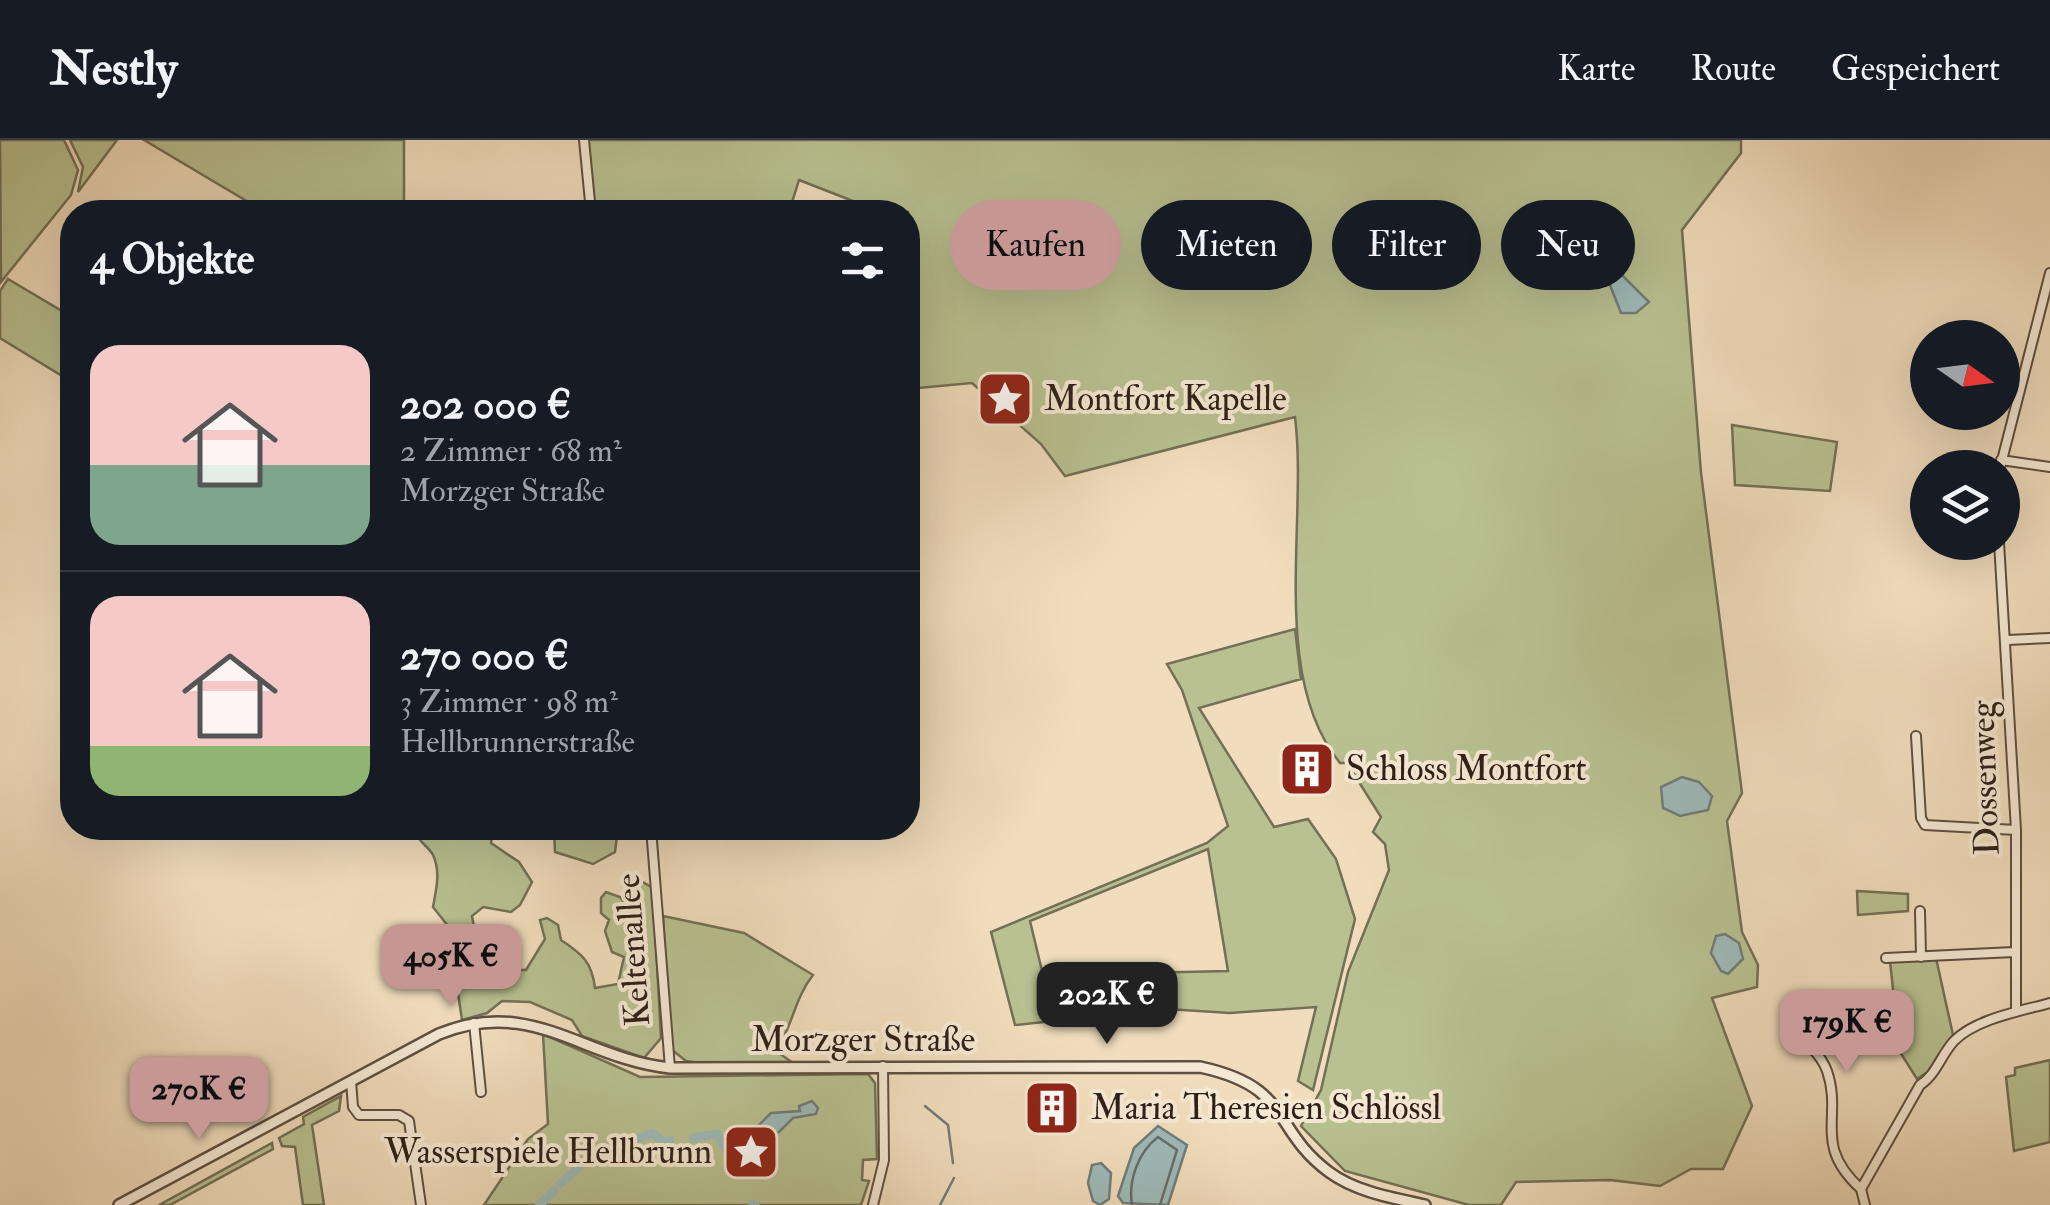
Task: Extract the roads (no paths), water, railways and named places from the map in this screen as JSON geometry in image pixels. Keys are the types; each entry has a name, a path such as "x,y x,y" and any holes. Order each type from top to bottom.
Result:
{"street":[{"path":"584,140 590,200"},
{"path":"2004,450 2050,273"},
{"path":"2020,465 2050,466"},
{"name":"Dossenweg","path":"2001,560 2016,830 2016,1012"},
{"path":"2008,640 2050,638"},
{"path":"1916,736 1921,818 1925,826 2016,830"},
{"name":"Keltenallee","path":"652,840 670,1068"},
{"path":"1920,911 1920,956"},
{"path":"1886,958 2014,952"},
{"path":"1862,1189 1920,1085 1956,1039 2016,1012 2050,1003"},
{"path":"119,1205 439,1034 474,1023 482,1092"},
{"name":"Morzger Straße","path":"474,1023 532,1023 628,1060 670,1068 1182,1066 1222,1072 1264,1092 1310,1155 1340,1180 1425,1205"},
{"path":"1791,1028 1828,1072 1834,1150 1840,1166 1862,1189 1865,1205"},
{"path":"873,1205 884,1160 883,1066"},
{"path":"350,1080 354,1109 359,1115 399,1115 409,1122 421,1205"}],"water":[{"path":"1635,288 1649,302 1636,313 1621,313 1612,290"},
{"path":"1682,777 1699,782 1712,796 1708,810 1680,816 1663,808 1661,787"},
{"path":"1725,934 1739,943 1743,959 1728,974 1721,971 1711,953 1716,936"},
{"path":"812,1101 818,1108 816,1114 793,1118 778,1133 757,1132 738,1145 736,1140 730,1142 734,1132 756,1128 771,1113 800,1111 799,1106"},
{"path":"1158,1126 1187,1145 1168,1205 1123,1203 1118,1196 1134,1148"},
{"path":"1101,1163 1111,1173 1109,1199 1100,1205 1093,1201 1088,1183 1092,1165"}],"waterway":[{"path":"925,1106 948,1125 953,1163"},
{"path":"621,1145 653,1133 663,1142 670,1141"},
{"path":"693,1138 718,1134"},
{"path":"720,1139 730,1158"},
{"path":"560,1184 587,1160 616,1147"},
{"path":"940,1205 954,1178"},
{"path":"539,1205 554,1191"}],"place":[{"name":"Montfort Kapelle","path":"1005,399"},
{"name":"Schloss Montfort","path":"1307,769"},
{"name":"Maria Theresien Schlössl","path":"1052,1108"},
{"name":"Wasserspiele Hellbrunn","path":"751,1152"}]}
